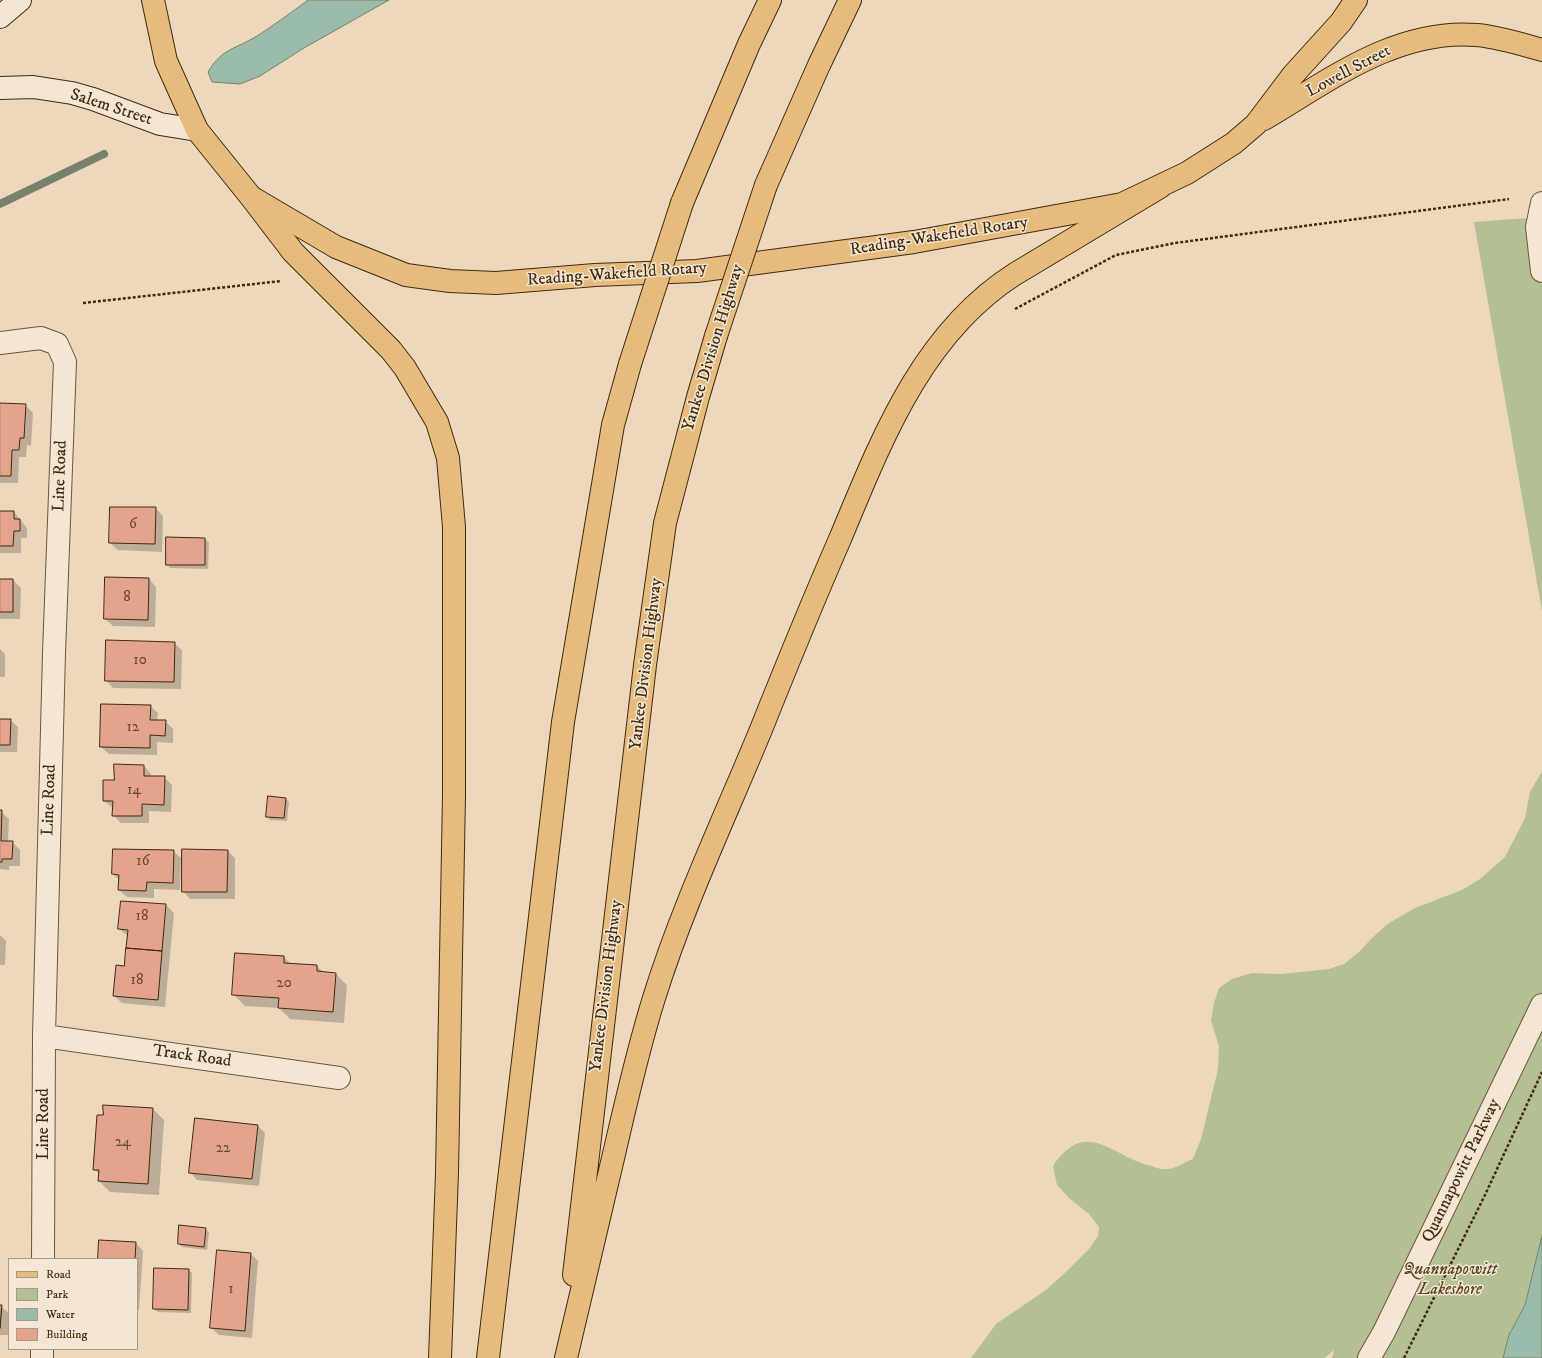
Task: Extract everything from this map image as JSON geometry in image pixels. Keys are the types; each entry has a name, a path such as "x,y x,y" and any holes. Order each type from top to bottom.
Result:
{"main road":[{"name":"Reading-Wakefield Rotary","path":"153,0 166,61 197,130 251,197 336,247 406,275 450,281 496,283 595,275 697,271 914,242 1122,204 1187,173 1234,143 1256,124 1293,75 1341,22 1356,0"},
{"path":"488,1358 563,722 613,426 630,364 682,203 746,51 770,0"},
{"name":"Yankee Division Highway","path":"566,1358 584,1174 645,665 665,523 698,397 716,336 766,185 819,65 850,0"},
{"name":"Lowell Street","path":"1256,124 1366,59 1392,47 1410,42 1448,35 1477,35 1494,37 1542,50"},
{"path":"566,1358 629,1092 654,997 692,895 810,608 873,459 897,409 911,384 930,357 978,302 1015,274 1160,187"},
{"path":"251,197 293,252 391,350 405,368 437,422 448,458 454,527 454,795 447,1165 440,1358"}],"street":[{"path":"0,18 20,0"},
{"name":"Salem Street","path":"0,88 32,87 72,93 93,98 160,124 197,130"},
{"path":"1542,203 1537,227 1542,271"},
{"name":"Line Road","path":"0,343 41,338 57,344 65,362 54,669 44,1036 43,1258"},
{"name":"Quannapowitt Parkway","path":"1369,1358 1384,1332 1542,1005"},
{"name":"Track Road","path":"44,1036 339,1078"}],"path":[{"path":"1015,309 1116,255 1175,243 1508,199"},
{"path":"83,303 281,281"},
{"path":"1404,1358 1485,1195 1542,1072"}],"green space":[{"path":"1542,217 1542,611 1474,222"},
{"name":"Quannapowitt Lakeshore","path":"1542,771 1542,1236 1525,1305 1509,1335 1503,1358 1332,1358 1334,1350 1325,1358 971,1358 996,1324 1046,1290 1089,1249 1098,1236 1099,1227 1089,1214 1069,1198 1057,1185 1053,1166 1065,1151 1077,1144 1088,1142 1100,1144 1138,1161 1164,1169 1173,1168 1193,1159 1201,1139 1218,1069 1219,1046 1211,1021 1214,1003 1219,988 1232,979 1252,973 1282,974 1329,969 1344,964 1359,952 1389,923 1415,908 1462,890 1480,879 1505,857 1525,818 1530,792"}],"water":[{"path":"308,0 389,0 304,48 260,76 240,84 212,82 208,72 213,64 224,53 257,36"},
{"path":"1542,1236 1542,1358 1503,1358 1509,1335 1525,1305"}],"building":[{"path":"0,403 26,404 24,438 20,438 19,450 12,450 11,476 0,476"},
{"path":"110,507 156,507 155,544 109,543"},
{"path":"0,511 14,511 14,519 20,519 20,531 14,531 13,546 0,546"},
{"path":"166,537 205,538 205,565 166,565"},
{"path":"105,577 149,578 148,620 104,619"},
{"path":"0,579 13,579 13,612 0,612"},
{"path":"106,640 175,642 174,682 105,681"},
{"path":"101,704 151,705 150,720 166,720 165,736 150,735 150,748 100,747"},
{"path":"0,719 11,719 10,745 0,745"},
{"path":"114,764 144,765 144,776 165,776 164,805 142,804 142,816 112,816 113,801 103,801 103,780 114,780"},
{"path":"268,796 286,798 284,818 266,817"},
{"path":"0,810 2,810 1,841 13,841 12,859 2,859 2,862 0,862"},
{"path":"113,849 174,850 173,883 147,882 146,891 118,890 119,875 112,874"},
{"path":"182,849 228,850 227,892 182,892"},
{"path":"121,901 166,904 162,951 126,948 128,930 118,929"},
{"path":"126,948 162,951 158,1000 113,996 116,965 124,966"},
{"path":"235,953 284,956 284,963 317,965 317,971 336,973 333,1012 278,1008 279,998 232,995"},
{"path":"103,1105 153,1108 148,1184 98,1181 99,1170 93,1170 97,1115 103,1115"},
{"path":"195,1118 258,1125 252,1179 189,1173"},
{"path":"179,1225 206,1228 204,1247 178,1244"},
{"path":"99,1240 136,1242 135,1258 98,1258"},
{"path":"217,1250 251,1253 245,1331 210,1328"},
{"path":"154,1268 189,1269 188,1310 153,1309"},
{"path":"0,1305 2,1305 0,1328"}],"waterway":[{"path":"0,204 104,154"}]}
